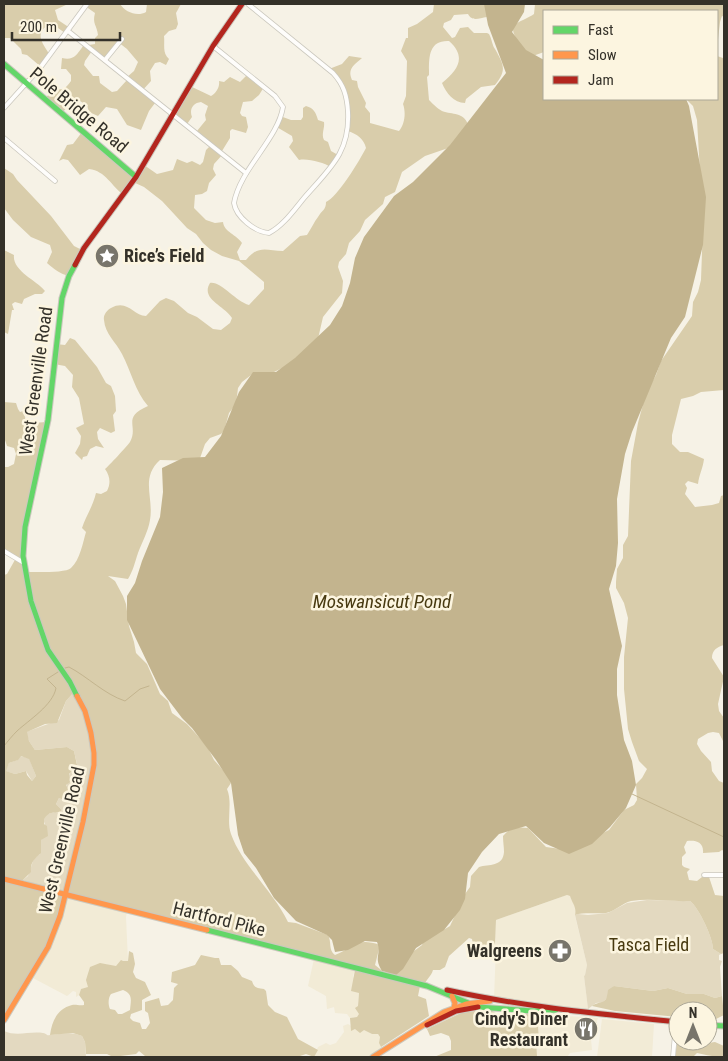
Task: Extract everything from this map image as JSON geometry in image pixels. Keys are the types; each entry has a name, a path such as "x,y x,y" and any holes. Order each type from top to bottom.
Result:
{"main road":[{"name":"West Greenville Road","path":"4,1020 48,947 60,916 93,776 94,753 85,711 70,682 48,650 42,637 31,601 24,563 24,532 48,420 62,298 69,276 84,248 136,177 213,46 242,4"},
{"name":"Pole Bridge Road","path":"4,64 136,177"},
{"name":"Hartford Pike","path":"4,879 427,986 492,1000 556,1010 668,1021"},
{"name":"Hartford Pike","path":"427,986 478,1007 533,1011 556,1010"},
{"path":"452,996 455,1003 454,1008"},
{"path":"424,1026 432,1018 454,1008 492,1000"},
{"path":"373,1057 424,1026 451,1013 478,1007"}],"street":[{"path":"4,108 26,84 87,4"},
{"path":"213,46 275,96 283,107 279,119 246,172 235,198 234,206 256,230 269,233 284,221 328,172 343,148 348,120 346,94 334,73 248,4"},
{"path":"68,31 246,172"},
{"path":"105,60 122,39"},
{"path":"4,138 55,181"},
{"path":"4,551 24,563"},
{"path":"704,875 724,875"}],"shaded area":[{"path":"4,4 68,4 55,10 58,20 70,28 65,33 56,24 51,23 42,30 41,38 50,55 40,66 27,55 22,54 21,49 10,38 4,38"},
{"path":"87,4 120,4 128,11 139,14 146,12 147,4 181,4 176,13 178,24 176,29 169,31 164,36 165,51 169,59 166,65 160,62 155,63 150,71 151,81 141,92 155,103 149,111 141,130 127,125 117,109 106,107 98,116 89,112 87,107 77,100 71,103 61,114 44,99 56,88 63,89 71,81 71,75 66,69 61,69 62,58 72,58 77,55 83,46 95,44 95,38 98,35 94,22 95,13 85,6","holes":["118,42 138,62 134,71 126,78 127,80 117,91 112,92 100,83 99,76 93,76 84,65 92,51 105,59"]},
{"path":"434,4 493,4 487,17 476,19 468,14 454,15 451,20 444,23 443,27 452,38 455,37 460,28 468,27 474,33 489,34 503,67 499,80 495,85 481,87 466,99 465,103 457,101 448,94 442,83 456,68 459,58 458,52 449,41 442,41 433,47 430,57 429,75 427,77 429,100 442,111 463,117 468,124 454,146 425,156 402,172 395,192 385,197 383,204 365,220 360,231 349,243 346,254 339,262 338,267 343,281 342,293 323,317 317,343 297,364 268,375 255,372 242,382 238,388 236,404 229,413 224,431 210,438 205,444 199,461 160,460 154,467 149,481 151,512 149,524 131,573 128,579 108,576 115,581 123,596 136,653 147,664 160,694 168,701 172,713 187,724 207,746 214,760 230,778 231,783 227,789 229,794 229,823 231,834 243,857 275,900 288,922 296,923 328,935 332,951 335,955 360,943 366,942 380,945 375,965 385,973 422,945 424,938 450,926 470,887 471,876 479,867 495,864 501,860 504,852 503,836 511,829 528,828 546,847 568,850 609,830 624,810 634,805 637,800 636,784 647,769 639,761 628,729 624,689 624,657 628,618 624,603 616,588 617,569 623,558 623,545 628,536 631,461 646,393 661,361 692,316 693,302 701,280 703,225 697,120 693,106 687,100 718,100 718,56 723,58 724,390 701,392 681,399 672,435 672,444 680,452 688,452 704,459 698,484 688,481 685,484 687,488 685,494 695,507 719,503 721,496 724,495 724,645 715,649 712,658 724,677 718,704 719,711 724,718 724,743 719,733 713,732 698,739 697,744 711,762 712,771 719,781 724,783 724,851 703,853 701,844 687,841 684,847 686,853 682,857 682,865 690,869 687,872 689,880 697,881 702,877 709,877 715,895 724,896 724,953 721,954 713,949 705,924 690,901 631,901 606,913 575,915 574,905 570,896 567,895 496,920 495,943 493,945 487,944 484,950 480,947 475,951 472,939 469,938 449,956 445,967 440,970 433,970 424,986 420,986 418,996 426,999 429,1016 381,1047 378,1034 372,1034 364,1030 360,1033 355,1029 351,1031 350,1018 357,1017 359,1014 355,1008 358,1006 359,993 351,991 355,970 66,895 54,932 4,1020 4,575 7,574 16,558 4,551 4,467 14,464 16,454 14,448 7,446 4,437 4,402 16,403 20,412 23,411 26,420 32,423 47,422 24,525 25,571 51,572 68,570 74,565 81,551 86,532 82,528 96,493 101,494 107,491 109,480 105,469 130,442 133,431 132,422 135,414 148,406 136,387 122,354 106,330 104,318 108,310 122,305 146,316 160,301 166,298 174,301 188,313 213,329 221,330 230,323 232,318 208,294 210,283 219,285 249,305 264,289 264,282 239,261 222,256 211,250 162,201 144,187 133,182 124,195 95,170 89,169 80,175 68,160 63,159 59,161 67,145 73,144 82,132 136,176 144,165 157,174 173,170 177,159 187,163 192,161 200,165 203,162 206,150 211,145 197,131 206,120 205,115 208,106 201,102 194,105 191,109 192,117 187,124 173,114 190,86 211,96 217,90 219,81 224,82 230,77 240,82 248,74 264,87 252,101 243,102 240,113 246,117 248,127 246,133 232,129 230,131 230,138 222,151 223,154 214,164 213,169 216,175 209,183 207,191 195,195 194,208 206,220 215,223 223,222 228,231 240,240 242,243 237,252 240,260 246,260 259,250 283,251 300,236 307,235 325,208 326,202 342,186 366,148 360,137 348,131 346,94 329,69 342,64 349,56 362,58 352,68 350,73 352,80 357,81 366,103 365,107 370,113 370,123 399,131 403,125 404,118 403,104 406,96 407,61 401,51 406,38 408,38 408,28 433,12","holes":["74,692 91,733 93,777 64,895 27,885 23,880 31,872 33,861 41,853 41,840 48,836 44,819 49,814 61,812 61,809 56,804 59,798 66,801 69,791 66,785 70,782 69,774 77,765 74,751 67,747 35,750 29,741 27,732 45,724 57,723 66,701","21,756 29,759 36,776 32,781 26,771 15,774 6,771 9,763 18,760"]},
{"path":"535,4 724,4 724,17 722,16 720,22 718,39 718,10 543,10 543,52 530,57 518,42 513,29 516,24 534,14"},
{"path":"306,106 314,111 318,120 324,122 324,140 328,142 331,151 338,155 331,167 316,161 299,160 289,147 293,141 292,136 275,126 280,116 291,120 301,120 303,108"},
{"path":"4,168 13,174 51,216 74,246 82,250 69,276 60,273 47,263 52,252 50,245 31,237 13,220 4,208"},
{"path":"4,250 14,255 14,261 21,271 45,291 42,294 35,294 24,299 22,304 15,302 12,304 14,310 12,310 8,334 4,332"},
{"path":"70,338 75,340 97,367 106,383 111,386 115,396 116,411 113,415 115,431 111,433 100,428 97,432 98,439 104,448 96,446 90,449 87,456 83,457 82,460 75,453 80,444 81,436 76,428 84,424 79,398 72,387 73,375 65,366 54,364 56,344 65,345"},
{"path":"65,895 127,912 128,961 123,961 116,967 106,964 89,969 88,988 81,989 76,997 76,992 73,991 67,996 31,977"},
{"path":"567,895 570,896 577,910 575,916 587,965 584,976 588,1009 494,999 496,920"},
{"path":"129,951 133,953 135,964 133,972 136,978 145,982 151,995 142,1000 142,1010 131,1014 130,1018 140,1023 142,1029 146,1029 150,1023 148,1013 145,1011 145,1002 159,998 161,1006 168,1005 173,1000 174,988 178,984 171,982 172,972 195,965 201,955 219,958 221,965 231,965 242,977 252,981 258,988 264,989 268,1005 275,1012 287,1017 298,1039 318,1050 314,1057 306,1054 297,1057 154,1057 145,1056 139,1051 136,1054 113,1057 107,1054 86,1054 85,1042 82,1036 73,1033 50,1035 56,1016 63,1009 72,1005 84,1005 79,995 81,989 88,987 86,980 90,967 100,963 116,966 121,960 128,961","holes":["123,990 131,998 130,1010 118,1014 115,1010 110,1009 109,997 111,994"]},
{"path":"314,959 355,969 353,976 359,993 358,1006 360,1014 357,1017 350,1018 347,1014 335,1013 334,1007 327,1009 326,996 308,986"},
{"path":"614,986 653,991 668,988 687,994 704,994 715,998 722,996 724,1015 718,1018 718,1001 668,1001 668,1016 615,1011 592,1006 605,1001 608,990"},
{"path":"489,1009 504,1018 516,1017 526,1013 537,1014 539,1039 536,1039 537,1056 546,1057 434,1057 451,1050 451,1041 449,1036 441,1033 430,1036 427,1029 461,1013"},
{"path":"537,1014 598,1018 591,1039 592,1050 570,1053 567,1057 537,1056 536,1039 539,1038"},
{"path":"602,1019 654,1024 652,1057 597,1057"},
{"path":"348,1024 355,1029 378,1034 380,1037 379,1043 384,1051 375,1057 314,1057 318,1047 326,1043 330,1045 336,1043 344,1032 343,1026"},
{"path":"718,1043 724,1046 724,1057 697,1053 693,1057 675,1057 676,1051 718,1051"}],"green space":[{"path":"74,692 79,698 94,756 65,895 23,880 28,876 34,858 40,854 41,840 47,830 43,819 47,814 60,813 61,809 56,804 59,798 66,800 69,776 77,764 74,751 67,747 35,750 26,732 59,720 66,701"},
{"path":"20,756 29,758 36,776 32,781 26,771 15,774 5,771 9,763 17,760"},
{"name":"Tasca Field","path":"647,900 690,901 694,905 708,931 713,949 721,954 719,955 719,960 722,961 720,967 722,996 715,998 704,994 687,994 668,988 653,991 614,986 604,1002 596,1003 588,1009 584,976 587,965 575,915 608,913 627,903"},
{"path":"4,1031 14,1034 78,1034 82,1036 85,1042 86,1057 4,1057"}],"water":[{"name":"Moswansicut Pond","path":"484,4 525,4 524,12 512,32 526,50 543,59 543,100 686,100 706,197 703,245 685,317 671,338 632,432 625,454 617,499 618,543 616,566 609,589 622,646 617,669 617,695 624,740 632,761 636,785 626,808 610,827 592,844 569,854 544,843 526,826 499,834 482,852 468,873 465,899 460,910 444,930 416,948 403,969 396,975 382,971 379,966 377,942 365,941 348,950 335,952 332,940 327,935 296,921 274,898 256,868 244,853 238,835 231,783 192,728 160,689 127,620 127,596 135,583 160,517 163,492 162,468 183,458 205,457 221,436 239,392 253,372 276,372 295,358 330,325 342,306 350,283 355,258 364,237 394,196 413,182 450,145 506,73 488,25"}],"waterway":[{"path":"65,668 69,667 110,694 125,701 140,689 149,686"},
{"path":"4,746 17,731 46,706 56,688 47,679 58,672"},
{"path":"632,794 724,837"}],"traffic: fast":[{"path":"4,64 136,177"},
{"path":"75,265 69,276 62,298 48,420 25,527 23,556 31,601 48,650 70,682 77,696"},
{"path":"207,930 427,986 478,1007 533,1011 556,1010"},
{"path":"718,1026 724,1026"}],"traffic: slow":[{"path":"4,1020 48,947 60,916 83,822 94,765 94,753 85,711 77,696"},
{"path":"4,879 207,930"},
{"path":"452,996 455,1003 454,1008"},
{"path":"373,1057 444,1012 466,1004 490,1001"}],"traffic: jam":[{"path":"75,265 84,248 136,177 213,46 242,4"},
{"path":"447,990 533,1005 668,1021"},
{"path":"427,1025 456,1011 478,1007"}],"place":[{"name":"Rice’s Field","path":"107,256"},
{"name":"Walgreens","path":"560,951"},
{"name":"Cindy's Diner Restaurant","path":"586,1029"}]}
